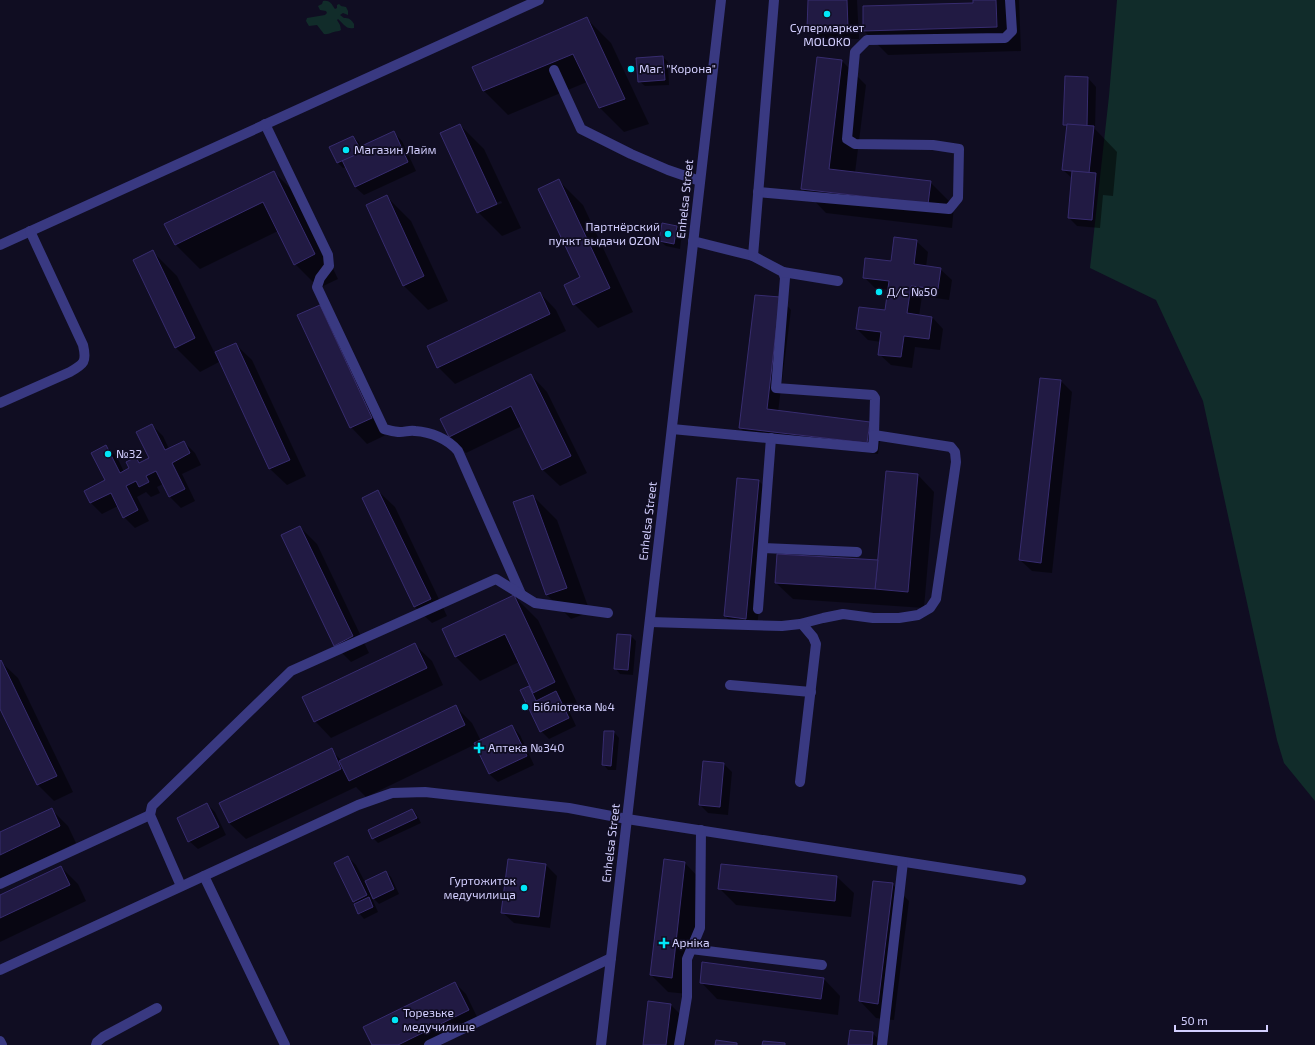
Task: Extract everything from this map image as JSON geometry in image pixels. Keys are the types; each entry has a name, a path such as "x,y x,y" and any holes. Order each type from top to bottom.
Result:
{"street":[{"path":"0,245 539,0"},
{"name":"Enhelsa Street","path":"601,1045 721,0"},
{"path":"753,256 774,0"},
{"path":"758,192 949,209 958,198 959,149 934,145 855,144 847,139 855,52 867,40 1005,38 1012,31 1010,0"},
{"path":"554,70 581,129 649,162 700,181"},
{"path":"265,124 328,255 329,266 320,278 316,287 384,429 399,432 415,431 428,433 453,445 458,451 521,594"},
{"path":"0,403 70,372 85,361 86,355 83,345 30,231"},
{"path":"693,241 753,256 783,272 838,281"},
{"path":"672,429 873,448 875,398 873,395 776,388 785,278 783,272"},
{"path":"650,622 782,626 802,624 843,614 873,618 900,618 918,615 930,608 936,599 956,462 955,452 951,447 874,434"},
{"path":"758,609 771,438"},
{"path":"763,548 857,552"},
{"path":"181,886 150,815 152,806 291,671 496,579 535,603 608,612"},
{"path":"800,782 816,644 813,636 802,624"},
{"path":"730,685 811,692"},
{"path":"0,970 358,805 392,793 425,792 569,808 627,819 1021,880"},
{"path":"0,884 150,815"},
{"path":"679,1045 686,998 687,959 700,928 701,830"},
{"path":"882,1045 903,862"},
{"path":"204,876 285,1045"},
{"path":"692,949 822,966"},
{"path":"429,1045 611,958"},
{"path":"96,1045 97,1042 103,1037 157,1008"},
{"path":"0,1041 2,1045"}],"green space":[{"path":"1117,0 1315,0 1315,801 1284,763 1277,740 1203,401 1156,300 1090,268 1109,96"},
{"path":"323,1 332,4 335,9 339,4 346,7 348,15 343,13 340,15 351,20 354,24 354,28 347,27 338,19 337,20 341,30 327,34 324,34 317,25 309,26 306,21 307,18 325,15 327,13 326,11 320,10 318,6 322,4"}],"building":[{"name":"Супермаркет MOLOKO","path":"808,0 847,0 848,28 807,29"},
{"path":"973,0 996,0 997,27 863,31 863,6 973,3"},
{"path":"587,17 625,99 599,108 573,54 483,91 472,67"},
{"path":"663,56 665,80 638,82 636,58"},
{"path":"817,57 842,60 829,169 931,181 928,204 801,189"},
{"path":"1065,76 1088,77 1087,126 1063,125"},
{"path":"460,124 497,204 477,213 440,133"},
{"path":"1067,124 1094,126 1089,173 1062,170"},
{"path":"394,131 408,162 355,187 340,156"},
{"name":"Магазин Лайм","path":"353,136 362,152 337,163 329,147"},
{"path":"274,171 315,254 294,265 263,202 175,245 164,224"},
{"path":"1072,171 1096,173 1092,220 1068,218"},
{"path":"559,179 610,288 573,305 564,285 580,277 538,189"},
{"path":"387,195 424,276 403,286 366,205"},
{"name":"Партнёрский пункт выдачи OZON","path":"662,223 677,226 674,244 659,241"},
{"path":"894,237 917,240 914,264 941,268 938,289 911,286 907,313 932,317 929,339 904,336 901,357 878,355 881,332 856,329 859,307 885,310 889,281 863,278 865,258 891,261"},
{"path":"153,250 195,338 175,348 133,260"},
{"path":"540,292 550,314 437,368 427,346"},
{"path":"755,295 780,297 767,409 870,422 867,443 739,428"},
{"path":"320,305 372,418 350,428 297,315"},
{"path":"236,343 290,460 269,469 215,352"},
{"path":"531,374 571,456 542,470 511,406 449,437 440,419"},
{"path":"1040,378 1061,380 1041,563 1019,560"},
{"path":"152,424 165,450 184,441 190,453 172,463 185,489 169,497 156,471 146,476 149,482 139,487 136,481 126,486 138,510 123,518 111,493 90,503 84,491 105,480 91,453 106,445 120,473 129,468 126,462 136,457 139,463 149,458 136,432"},
{"path":"886,471 918,474 908,592 875,589"},
{"path":"737,478 759,480 746,619 724,616"},
{"path":"378,490 431,599 414,607 362,498"},
{"path":"533,495 567,588 546,595 513,502"},
{"path":"300,526 353,636 334,646 281,535"},
{"path":"777,554 878,560 875,589 775,583"},
{"path":"514,595 555,682 533,693 505,634 455,657 442,629"},
{"path":"617,634 631,635 628,670 614,669"},
{"path":"415,643 427,668 314,722 302,697"},
{"path":"1,660 57,776 37,785 0,709"},
{"path":"529,686 536,701 556,691 569,718 540,732 520,690"},
{"path":"456,705 465,725 349,781 339,761"},
{"path":"512,725 527,756 489,774 474,743"},
{"path":"604,731 614,731 611,766 602,765"},
{"path":"332,748 341,769 229,823 219,803"},
{"path":"703,761 724,763 720,807 699,805"},
{"path":"207,803 219,827 188,842 177,818"},
{"path":"52,808 60,826 0,855 0,832"},
{"path":"412,809 417,818 372,839 368,830"},
{"path":"348,856 367,895 353,902 334,863"},
{"name":"Гуртожиток медучилища","path":"508,859 546,864 539,917 501,913"},
{"path":"664,859 685,862 672,978 650,975"},
{"path":"721,864 837,876 835,901 718,889"},
{"path":"61,866 70,885 0,918 0,895"},
{"path":"386,871 394,889 373,899 365,881"},
{"path":"873,881 893,883 878,1004 859,1001"},
{"path":"369,897 373,907 358,914 354,904"},
{"path":"702,962 824,978 821,999 700,983"},
{"path":"455,982 469,1010 398,1045 372,1045 363,1027"},
{"path":"648,1001 671,1004 666,1045 643,1045"},
{"path":"850,1030 873,1032 872,1045 848,1045"},
{"path":"716,1040 737,1043 737,1045 715,1045"},
{"path":"763,1041 785,1043 785,1045 762,1045"}],"place":[{"name":"Супермаркет MOLOKO","path":"827,14"},
{"name":"Маг. \"Корона\"","path":"631,69"},
{"name":"Магазин Лайм","path":"346,150"},
{"name":"Партнёрский пункт выдачи OZON","path":"668,234"},
{"name":"Д/С №50","path":"879,292"},
{"name":"№32","path":"108,454"},
{"name":"Бібліотека №4","path":"525,707"},
{"name":"Аптека №340","path":"479,748"},
{"name":"Гуртожиток медучилища","path":"524,888"},
{"name":"Арніка","path":"664,943"},
{"name":"Торезьке медучилище","path":"395,1020"}]}
